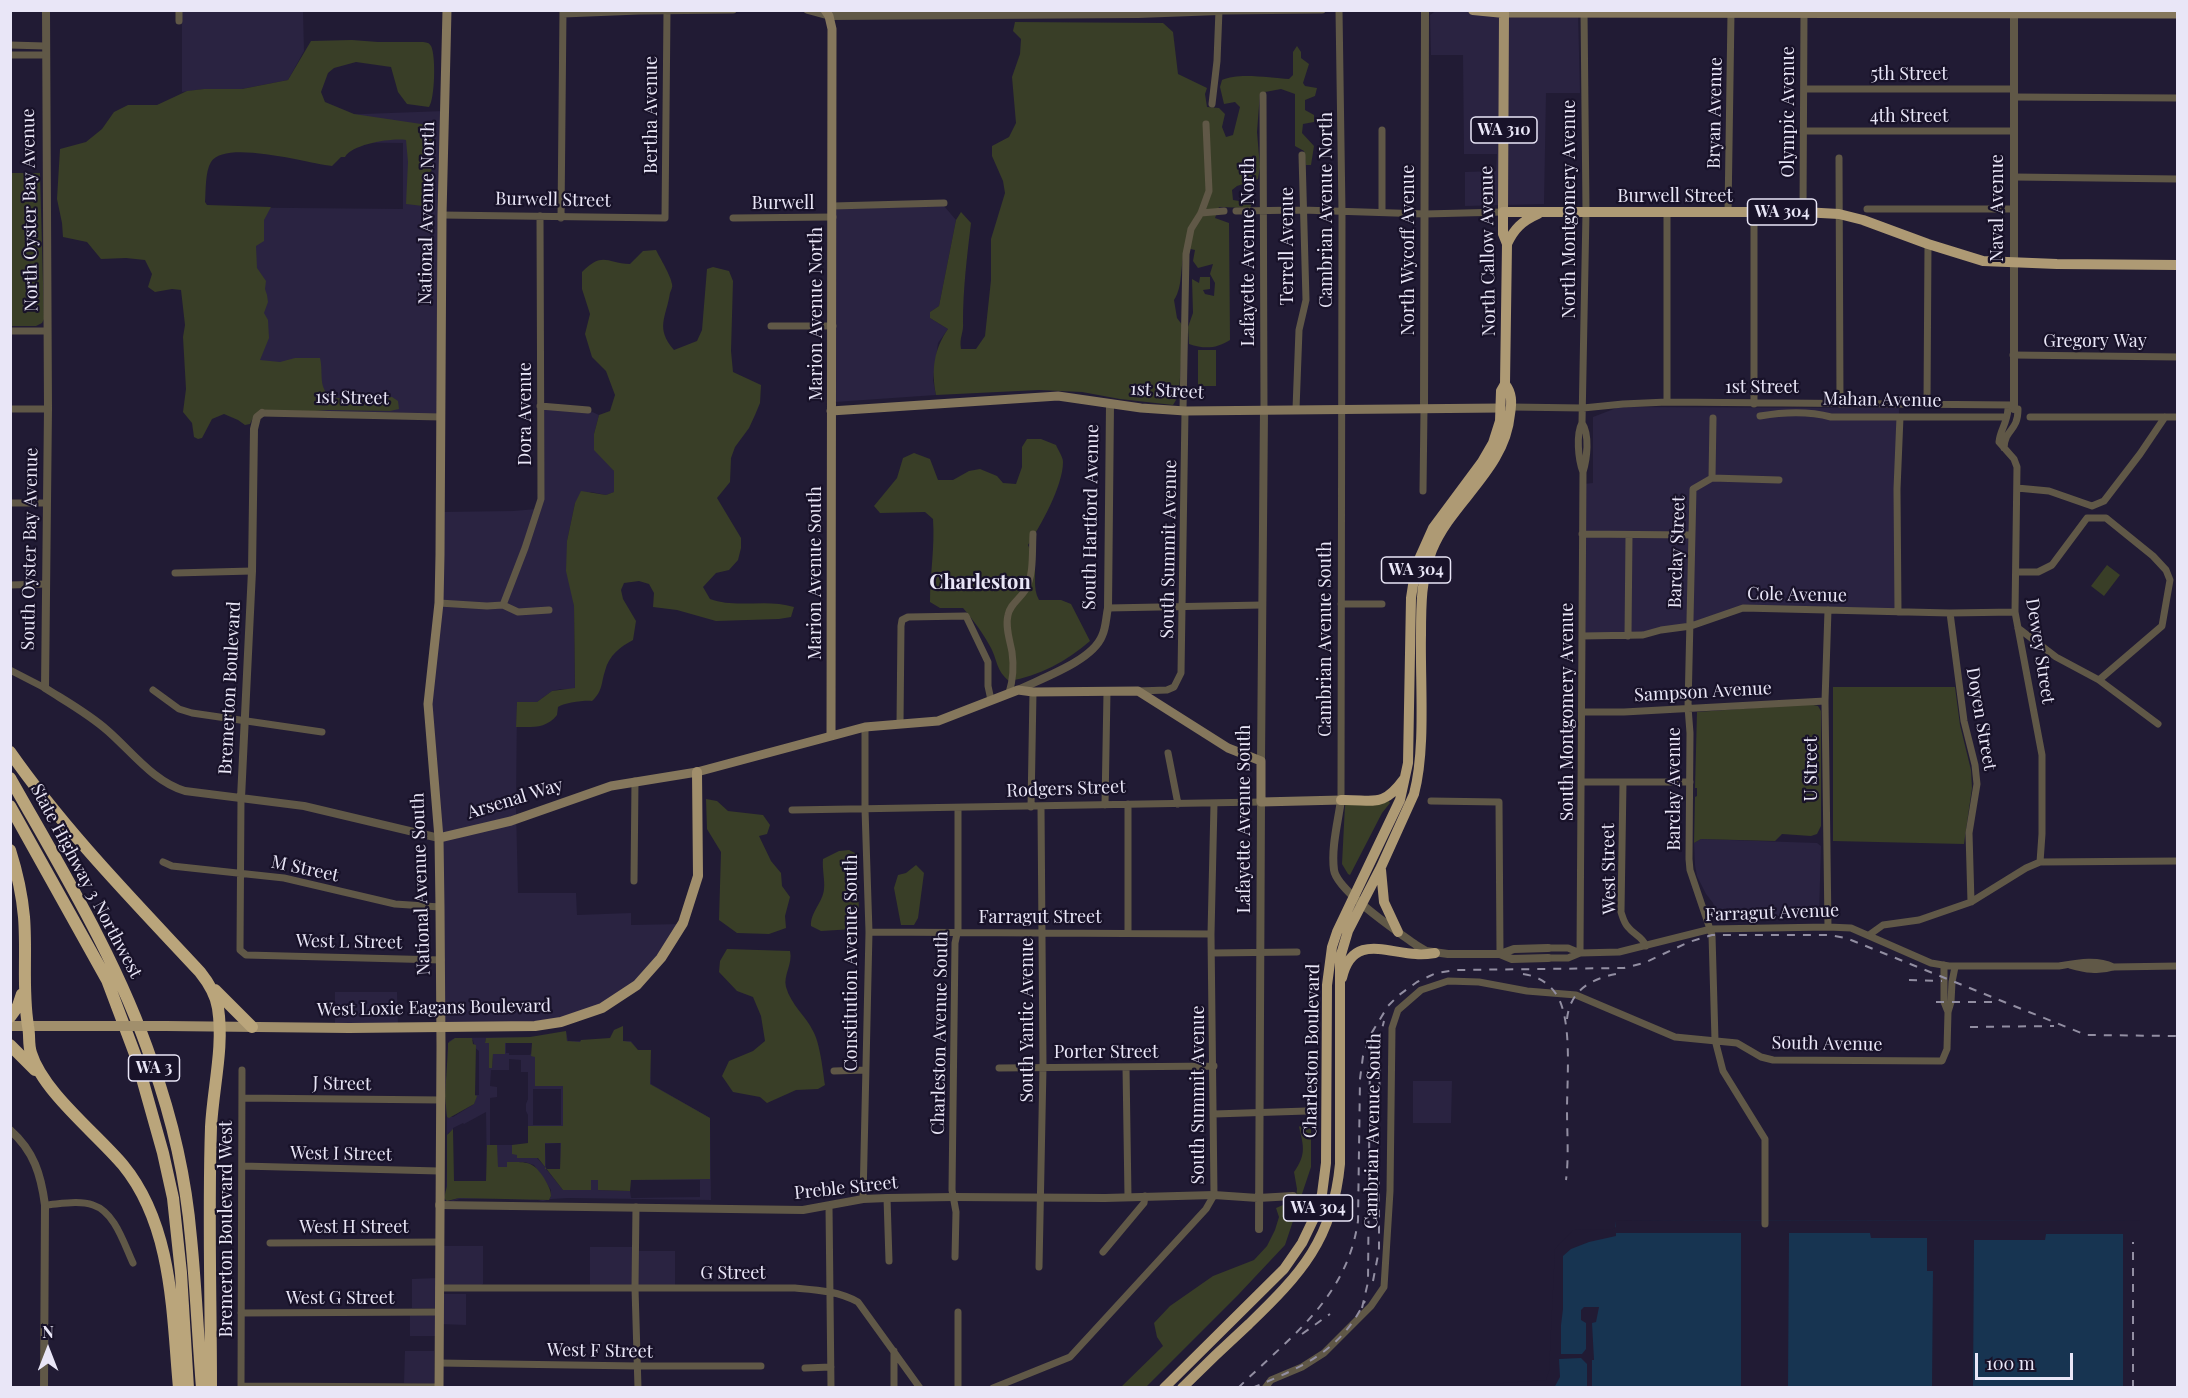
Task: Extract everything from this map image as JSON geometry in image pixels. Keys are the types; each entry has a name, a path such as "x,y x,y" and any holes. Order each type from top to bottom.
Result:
{"highway":[{"name":"Burwell Street","path":"1503,212 1839,214 1872,222 1971,258 2013,263 2178,265"},
{"name":"North Callow Avenue","path":"1503,212 1503,234 1506,244 1506,384 1511,391 1506,407"},
{"path":"1506,244 1512,232 1520,224 1543,212"},
{"name":"Charleston Boulevard","path":"1182,1388 1284,1290 1305,1266 1328,1221 1338,1185 1340,1164 1340,958 1358,900 1400,800 1406,776 1409,736 1411,598 1416,566 1433,528 1488,453 1506,407"},
{"name":"Charleston Boulevard","path":"1164,1388 1284,1269 1302,1243 1316,1216 1322,1194 1326,1163 1329,969 1336,932 1381,867 1413,794 1419,770 1421,599 1426,569 1441,533 1497,457 1506,437 1506,407"},
{"path":"10,752 53,811 207,982 252,1027"},
{"path":"1341,800 1381,800 1394,793 1406,776"},
{"name":"State Highway 3 Northwest","path":"10,778 94,927 126,993 152,1061 171,1126 185,1194 191,1238 202,1388"},
{"name":"State Highway 3 Northwest","path":"10,806 107,980 136,1057 156,1125 172,1198 181,1274 188,1388"},
{"path":"10,850 17,870 24,918 25,984 30,1051 41,1076"},
{"path":"1381,867 1384,902 1398,932"},
{"path":"1340,984 1347,964 1365,950 1379,948 1415,954 1435,953"},
{"path":"207,982 217,1004 220,1037 211,1126 211,1388"},
{"path":"10,1017 18,1006 25,984"},
{"path":"10,1045 124,1167 149,1209 159,1237 168,1277 179,1388"}],"main road":[{"name":"National Avenue North","path":"441,417 442,215 447,10"},
{"path":"1473,10 1504,12 2113,12 2178,14"},
{"name":"North Callow Avenue","path":"1503,212 1504,12"},
{"name":"Marion Avenue North","path":"827,13 832,29 831,411"},
{"name":"1st Street","path":"831,411 1042,397 1070,397 1110,404 1184,411 1506,407"},
{"name":"Marion Avenue South","path":"831,411 833,464 831,735"},
{"name":"National Avenue South","path":"439,1387 441,960 439,838 428,704 439,603 441,417"},
{"path":"1013,692 1138,691 1228,748 1261,761"},
{"name":"Arsenal Way","path":"439,838 511,821 611,786 697,772 865,727 938,721 1013,692"},
{"name":"Lafayette Avenue South","path":"1261,761 1261,802"},
{"name":"West Loxie Eagans Boulevard","path":"10,1026 535,1026 561,1022 603,1008 637,985 662,958 683,923 698,876 697,772"},
{"name":"Rodgers Street","path":"1261,802 1341,800"}],"street":[{"name":"North Oyster Bay Avenue","path":"46,10 48,409"},
{"path":"179,10 179,21"},
{"path":"561,218 563,12 733,10"},
{"path":"807,10 827,13 1322,10"},
{"name":"Cambrian Avenue North","path":"1339,10 1342,410"},
{"name":"North Wycoff Avenue","path":"1423,491 1425,10"},
{"name":"Bertha Avenue","path":"665,218 667,11"},
{"path":"1212,104 1219,11"},
{"name":"North Montgomery Avenue","path":"1583,408 1586,213 1584,12"},
{"name":"Naval Avenue","path":"2011,410 2014,12"},
{"name":"Bryan Avenue","path":"1728,212 1731,13"},
{"name":"Olympic Avenue","path":"1803,212 1804,13"},
{"path":"10,45 45,50"},
{"path":"10,55 45,50"},
{"name":"5th Street","path":"1804,89 2178,98"},
{"name":"Lafayette Avenue North","path":"1263,95 1264,409"},
{"name":"South Summit Avenue","path":"1138,691 1167,690 1174,687 1181,673 1184,607 1181,599 1184,537 1186,254 1191,229 1201,213 1209,191 1206,124"},
{"path":"1382,130 1382,213"},
{"name":"4th Street","path":"1803,131 2014,131"},
{"name":"Terrell Avenue","path":"1296,409 1299,330 1306,300 1302,155"},
{"path":"1839,158 1840,404"},
{"path":"2014,177 2178,179"},
{"path":"833,206 944,203"},
{"path":"1867,209 2013,209"},
{"name":"Burwell Street","path":"1236,211 1302,210 1425,214 1503,212"},
{"path":"1201,213 1224,211"},
{"path":"1667,213 1667,402"},
{"path":"1754,213 1754,404"},
{"name":"Burwell Street","path":"442,215 665,218"},
{"name":"Dora Avenue","path":"503,605 541,499 540,216"},
{"name":"Burwell","path":"733,218 833,218"},
{"path":"1928,244 1928,404"},
{"path":"771,326 833,326"},
{"path":"10,331 47,331"},
{"name":"Gregory Way","path":"2013,356 2178,357"},
{"name":"1st Street","path":"1506,407 1583,408 1667,402 1928,404 2011,410"},
{"name":"South Hartford Avenue","path":"1013,692 1084,657 1096,646 1102,635 1108,608 1110,404"},
{"path":"540,406 588,410"},
{"name":"South Montgomery Avenue","path":"1580,953 1583,472 1579,454 1583,408"},
{"path":"10,409 48,409"},
{"name":"South Oyster Bay Avenue","path":"45,688 48,409"},
{"name":"Lafayette Avenue South","path":"1261,761 1264,409"},
{"name":"Cambrian Avenue South","path":"1342,410 1341,800 1334,869 1341,885 1358,900"},
{"path":"2004,448 2005,438 2018,423 2011,410"},
{"name":"Mahan Avenue","path":"1760,416 1817,413 1832,417 1900,417 2011,410"},
{"name":"Dewey Street","path":"2011,410 2014,421 2002,430 1999,442 2018,467 2015,612 2042,755 2040,862"},
{"name":"1st Street","path":"262,413 441,417"},
{"name":"Bremerton Boulevard","path":"256,955 246,955 240,950 239,873 252,571 254,429 256,417 262,413"},
{"path":"1898,612 1897,486 1900,417"},
{"path":"2030,417 2178,417"},
{"path":"2017,488 2049,491 2092,506 2104,501 2165,417"},
{"path":"1713,418 1712,478 1779,480"},
{"name":"Barclay Street","path":"1690,626 1690,535 1693,489 1712,478"},
{"path":"10,503 48,503"},
{"path":"2016,572 2038,572 2052,565 2087,518 2106,518 2153,556 2166,570 2170,580 2162,626 2099,680"},
{"path":"1013,692 1008,615 1013,603 1027,587 1031,572 1033,534"},
{"path":"1582,534 1690,535"},
{"path":"1628,636 1629,536"},
{"path":"175,573 252,571"},
{"path":"10,585 46,584"},
{"path":"439,603 503,605 518,612 549,610"},
{"path":"1341,604 1382,604"},
{"path":"1108,608 1262,605"},
{"name":"Cole Avenue","path":"1582,636 1643,636 1661,630 1690,626 1743,608 1950,613 2015,612"},
{"name":"U Street","path":"1828,610 1825,701 1828,927"},
{"name":"Doyen Street","path":"1950,613 1964,721 1975,765 1977,784 1969,833 1971,902"},
{"path":"900,724 901,626 902,620 908,617 966,616 988,662 988,686 991,700"},
{"name":"Barclay Avenue","path":"1690,626 1688,707 1690,870 1711,929 1715,1040 1723,1071 1764,1136 1765,1224"},
{"path":"2018,628 2056,657 2099,680 2158,724"},
{"path":"10,670 45,688"},
{"name":"Arsenal Way","path":"45,688 88,715 154,774 174,788 304,806 439,838"},
{"path":"153,690 179,709 192,713 322,732"},
{"path":"1106,805 1107,692"},
{"path":"1031,807 1033,693"},
{"name":"Sampson Avenue","path":"1582,712 1624,712 1825,701"},
{"name":"Constitution Avenue South","path":"863,1199 869,932 865,727"},
{"path":"1168,753 1178,804"},
{"path":"634,881 635,781"},
{"path":"1581,782 1690,782"},
{"name":"West Street","path":"1623,782 1621,912 1626,925 1643,939 1646,946"},
{"path":"1431,801 1499,801 1500,954"},
{"name":"Lafayette Avenue South","path":"1258,1229 1261,1112 1261,802"},
{"name":"Rodgers Street","path":"792,810 1261,802"},
{"path":"1128,804 1128,933"},
{"name":"South Summit Avenue","path":"993,1388 1070,1357 1206,1209 1214,1195 1211,934 1214,804"},
{"name":"South Yantic Avenue","path":"1039,1267 1043,1067 1041,807"},
{"name":"Charleston Avenue South","path":"955,1257 956,1212 952,1179 955,943 958,934 958,808"},
{"path":"1869,935 1883,925 1919,920 1971,902 2026,868 2040,862 2178,861"},
{"name":"M Street","path":"163,862 172,866 284,878 395,904 440,908"},
{"name":"Farragut Avenue","path":"1358,900 1426,951 1500,954 1514,949 1568,948 1580,953"},
{"name":"Farragut Avenue","path":"1500,954 1512,959 1568,958 1580,953 1619,952 1711,929 1828,927 1851,928 1930,963 1955,967 2068,965 2086,969 2106,969 2178,966"},
{"name":"Farragut Street","path":"869,932 1211,934"},
{"path":"1212,953 1297,952"},
{"name":"West L Street","path":"256,955 441,960"},
{"path":"1944,965 1944,1002 1948,1012"},
{"path":"1948,1012 1952,1002 1955,967"},
{"name":"Cambrian Avenue South","path":"1265,1388 1271,1380 1302,1367 1324,1353 1371,1306 1383,1287 1390,1191 1392,1028 1398,1010 1414,995 1430,986 1461,980 1493,983 1527,991 1566,993 1582,997 1675,1037 1715,1040"},
{"name":"South Avenue","path":"1715,1040 1737,1043 1761,1057 1773,1060 1942,1060 1947,1049 1948,1012"},
{"name":"Porter Street","path":"999,1068 1214,1066"},
{"path":"1126,1067 1128,1197"},
{"name":"Bremerton Boulevard West","path":"241,1387 242,1070"},
{"path":"834,1071 865,1070"},
{"name":"J Street","path":"242,1098 441,1100"},
{"path":"1214,1114 1306,1112"},
{"path":"10,1130 22,1140 34,1159 42,1180 45,1205 44,1388"},
{"name":"West I Street","path":"242,1166 439,1171"},
{"path":"1103,1252 1144,1203 1145,1196"},
{"name":"Preble Street","path":"439,1205 803,1210 863,1199 887,1198 1293,1196"},
{"path":"887,1198 889,1261"},
{"path":"45,1205 92,1204 104,1210 118,1231 133,1263"},
{"path":"829,1206 831,1388"},
{"path":"636,1208 635,1288 638,1388"},
{"name":"West H Street","path":"270,1243 439,1242"},
{"path":"439,1288 635,1288"},
{"name":"G Street","path":"635,1288 795,1288 830,1291"},
{"path":"830,1291 844,1294 858,1302 920,1388"},
{"name":"West G Street","path":"241,1313 439,1312"},
{"path":"958,1312 958,1388"},
{"path":"894,1351 894,1388"},
{"name":"West F Street","path":"439,1363 761,1366"},
{"path":"805,1368 831,1367"},
{"path":"241,1387 439,1387"}],"shaded area":[{"path":"1437,10 1578,11 1580,93 1546,93 1544,204 1465,206 1465,172 1496,171 1497,154 1464,154 1463,55 1431,55 1430,15"},
{"path":"182,11 303,11 304,51 288,80 242,89 204,89 182,92"},
{"path":"444,111 441,417 186,410 186,207 403,209 403,143 311,142 310,116"},
{"path":"944,206 956,220 939,306 930,312 930,318 948,329 938,343 933,380 936,395 835,402 836,209"},
{"path":"540,406 588,410 599,415 594,434 614,471 614,492 606,495 591,492 575,503 567,541 574,606 575,689 552,691 537,702 517,702 518,893 576,893 577,915 631,913 631,925 682,924 637,985 574,1019 441,1027 441,833 430,735 441,512 537,509"},
{"path":"1619,407 1899,408 1898,612 1753,607 1643,635 1582,636 1583,484 1593,483 1593,417"},
{"path":"1701,839 1817,843 1821,846 1819,914 1816,917 1717,915 1713,903 1697,876 1694,843"},
{"path":"335,992 397,992 398,1025 335,1026"},
{"path":"565,1031 568,1041 631,1041 638,1050 631,1042 571,1044 567,1041"},
{"path":"530,1037 486,1039 485,1042 489,1043 489,1068 492,1068 493,1054 506,1043 506,1053 509,1055 530,1055 531,1053 531,1056 535,1056 535,1086 563,1086 563,1126 528,1143 526,1104 528,1072 521,1072 521,1060 509,1059 509,1070 491,1070 490,1086 497,1087 497,1097 490,1098 487,1181 486,1112 453,1128 454,1181 453,1130 448,1133 447,1166 447,1117 453,1117 474,1104 476,1095 479,1095 479,1051 475,1048 473,1040 449,1043 455,1038","holes":["533,1089 561,1089 561,1125 533,1125"]},
{"path":"651,1051 651,1084 710,1118 711,1200 549,1199 551,1190 534,1165 525,1162 508,1162 507,1167 497,1167 497,1145 520,1145 518,1158 537,1158 545,1167 545,1144 546,1169 563,1190 591,1190 591,1180 598,1180 598,1190 630,1191 631,1198 700,1197 700,1180 631,1180 710,1119 650,1084"},
{"path":"1413,1081 1452,1081 1451,1123 1413,1123"},
{"path":"446,1189 446,1200 450,1201 459,1198 504,1199 460,1199 449,1202 446,1201 444,1198"},
{"path":"439,1246 483,1246 483,1284 475,1290 440,1287"},
{"path":"590,1247 635,1247 634,1287 590,1287"},
{"path":"636,1251 675,1251 675,1287 636,1287"},
{"path":"438,1278 438,1308 412,1308 412,1279"},
{"path":"441,1294 466,1294 466,1325 440,1324"},
{"path":"410,1313 437,1313 437,1336 410,1336"},
{"path":"405,1351 434,1351 434,1384 404,1383"}],"green space":[{"path":"1015,22 1163,23 1173,32 1178,74 1207,88 1205,94 1207,107 1219,108 1225,114 1222,127 1226,137 1233,135 1240,107 1235,102 1224,104 1220,87 1222,80 1237,76 1289,79 1293,75 1293,52 1297,46 1301,52 1301,58 1309,64 1303,83 1305,86 1317,88 1315,96 1305,100 1305,110 1314,115 1314,122 1303,124 1302,133 1314,146 1311,165 1306,165 1304,151 1295,146 1295,94 1281,89 1260,93 1257,132 1260,167 1258,179 1232,190 1233,200 1252,203 1250,208 1219,207 1215,218 1229,223 1230,340 1215,347 1189,344 1188,327 1193,313 1192,279 1199,283 1200,277 1210,277 1210,289 1203,290 1205,294 1214,296 1215,283 1210,274 1213,264 1198,268 1193,261 1195,250 1186,248 1179,288 1174,300 1177,318 1183,326 1179,395 1173,405 1082,392 1039,390 936,395 935,360 948,329 930,318 930,312 939,306 956,220 961,212 971,223 964,285 961,349 976,349 985,336 991,280 991,239 1005,193 1003,181 992,156 992,146 1009,137 1016,123 1012,77 1020,54 1021,39 1013,31"},
{"path":"311,41 423,42 431,46 434,58 434,77 433,95 429,107 407,104 398,92 391,67 356,62 334,68 328,73 321,92 325,102 354,114 428,125 431,128 433,138 428,204 423,206 406,204 408,162 406,140 382,141 364,145 349,152 345,157 341,157 332,166 250,153 219,155 209,166 205,202 207,205 271,207 264,220 264,241 256,246 257,268 266,281 268,302 264,313 268,320 269,338 260,360 280,362 295,358 320,358 323,388 330,396 337,398 392,397 398,401 399,409 390,411 328,410 254,416 250,424 245,425 224,414 212,419 202,438 198,439 194,437 192,423 183,412 186,389 183,337 185,325 181,290 155,292 148,287 152,274 145,260 101,259 87,242 63,237 57,199 60,149 86,142 102,129 114,112 128,105 157,105 187,91 242,89 288,80"},
{"path":"11,173 40,173 44,319 36,326 11,326"},
{"path":"656,250 672,285 663,329 674,350 697,341 702,330 707,269 713,267 729,271 733,281 731,351 733,372 761,385 760,403 749,428 735,447 731,458 730,482 717,498 741,538 738,560 729,570 716,573 703,587 710,599 720,602 773,603 794,607 791,617 716,621 677,610 653,607 654,593 649,584 639,581 624,583 621,590 623,599 636,621 633,640 619,649 609,660 596,697 592,701 574,702 558,707 557,715 553,720 543,725 516,727 517,702 537,702 552,691 575,688 574,606 566,571 567,541 575,503 581,491 606,495 614,492 614,471 594,450 594,434 599,415 610,411 615,395 606,371 592,357 585,334 590,314 582,289 582,272 600,260 630,264 643,251"},
{"path":"1198,350 1216,350 1216,386 1198,386"},
{"path":"1027,439 1041,439 1056,445 1063,462 1055,494 1028,545 1034,560 1037,595 1039,600 1061,600 1071,604 1090,641 1052,667 1009,681 999,669 985,637 963,608 940,608 930,602 933,519 925,512 880,513 874,506 897,478 903,458 914,453 930,459 938,480 953,480 969,471 980,469 997,476 1003,483 1016,484 1022,467 1022,447"},
{"path":"2107,565 2120,575 2104,596 2091,586"},
{"path":"1833,687 1955,687 1960,725 1971,770 1972,788 1964,844 1833,841"},
{"path":"1809,704 1818,706 1821,711 1821,826 1817,834 1811,836 1782,834 1775,841 1701,839 1694,843 1695,797 1697,796 1697,788 1695,788 1697,712"},
{"path":"706,799 717,801 728,811 763,815 770,825 767,834 759,836 771,861 781,873 782,886 790,897 785,916 786,928 769,934 737,933 719,920 721,852 707,829"},
{"path":"1388,800 1390,803 1382,813 1350,875 1348,874 1342,864 1345,805"},
{"path":"849,850 855,853 857,860 859,912 854,929 821,931 811,926 811,921 824,889 823,859 839,851"},
{"path":"916,865 924,873 918,918 914,925 901,925 894,888 898,875 906,873"},
{"path":"727,949 790,951 786,987 818,1043 825,1085 818,1089 796,1090 767,1103 760,1097 733,1092 722,1076 729,1061 753,1051 765,1041 761,1016 753,997 737,991 719,972 720,961"},
{"path":"623,1026 623,1041 631,1042 638,1050 651,1050 650,1084 710,1118 710,1179 631,1180 630,1191 598,1190 598,1180 591,1180 591,1190 563,1190 547,1169 560,1169 561,1143 545,1143 545,1167 538,1158 517,1158 517,1155 512,1154 512,1145 528,1143 528,1126 563,1126 563,1086 535,1086 535,1057 531,1056 532,1043 505,1043 505,1054 493,1054 492,1068 489,1068 489,1043 485,1043 486,1038 530,1037 566,1031 567,1041 580,1042 581,1040 610,1038 614,1030"},
{"path":"455,1038 472,1038 473,1044 476,1045 475,1095 477,1096 474,1104 449,1118 445,1096 448,1043"},
{"path":"1311,1113 1311,1167 1285,1245 1146,1387 1120,1388 1163,1346 1157,1337 1154,1323 1170,1306 1213,1276 1254,1260 1267,1246 1279,1217 1276,1208 1296,1198 1294,1172 1301,1161 1303,1151 1299,1127"},
{"path":"453,1129 454,1181 486,1181 487,1145 497,1145 498,1167 507,1167 507,1162 533,1165 549,1187 551,1196 549,1200 459,1198 447,1201 444,1198 447,1186 447,1135"}],"water":[{"path":"2142,1220 2142,1234 2160,1234 2160,1387 1475,1388 1549,1383 1558,1250 1615,1232 1616,1221"}],"pier":[{"path":"2142,1220 2142,1234 2160,1234 2160,1387 2123,1387 2123,1234 2046,1234 2045,1240 1974,1240 1973,1387 1932,1388 1933,1271 1927,1271 1927,1238 1871,1238 1870,1233 1789,1233 1788,1387 1741,1388 1741,1233 1616,1233 1616,1236 1571,1249 1563,1256 1561,1354 1582,1354 1586,1349 1586,1323 1581,1320 1581,1310 1584,1307 1599,1307 1596,1322 1592,1323 1594,1360 1592,1360 1592,1387 1587,1387 1587,1364 1581,1358 1559,1359 1560,1377 1554,1388 1472,1388 1475,1385 1546,1380 1549,1371 1555,1249 1573,1230 1613,1229 1616,1227 1616,1221"}],"railway":[{"path":"1238,1388 1314,1314 1342,1272 1352,1248 1358,1221 1360,1079 1363,1056 1371,1034 1388,1006 1417,982 1436,973 1457,970 1624,968 1644,963 1689,942 1712,935 1829,935 1846,938 2086,1035 2178,1036"},
{"path":"1523,974 1540,979 1549,985 1559,999 1566,1024 1568,1053 1566,1180"},
{"path":"1567,1019 1572,1001 1583,988 1598,979 1616,974"},
{"path":"1909,980 1942,981"},
{"path":"1936,1002 1993,1002"},
{"path":"1379,1122 1380,1037 1384,1021"},
{"path":"1970,1027 2054,1026"},
{"path":"1362,1308 1368,1282 1370,1053"},
{"path":"1373,1281 1379,1250 1379,1178"},
{"path":"2133,1242 2133,1388"},
{"path":"1252,1388 1318,1356 1344,1333 1365,1301"},
{"path":"1302,1334 1330,1314"}],"district":[{"name":"Charleston","path":"980,583"}]}
